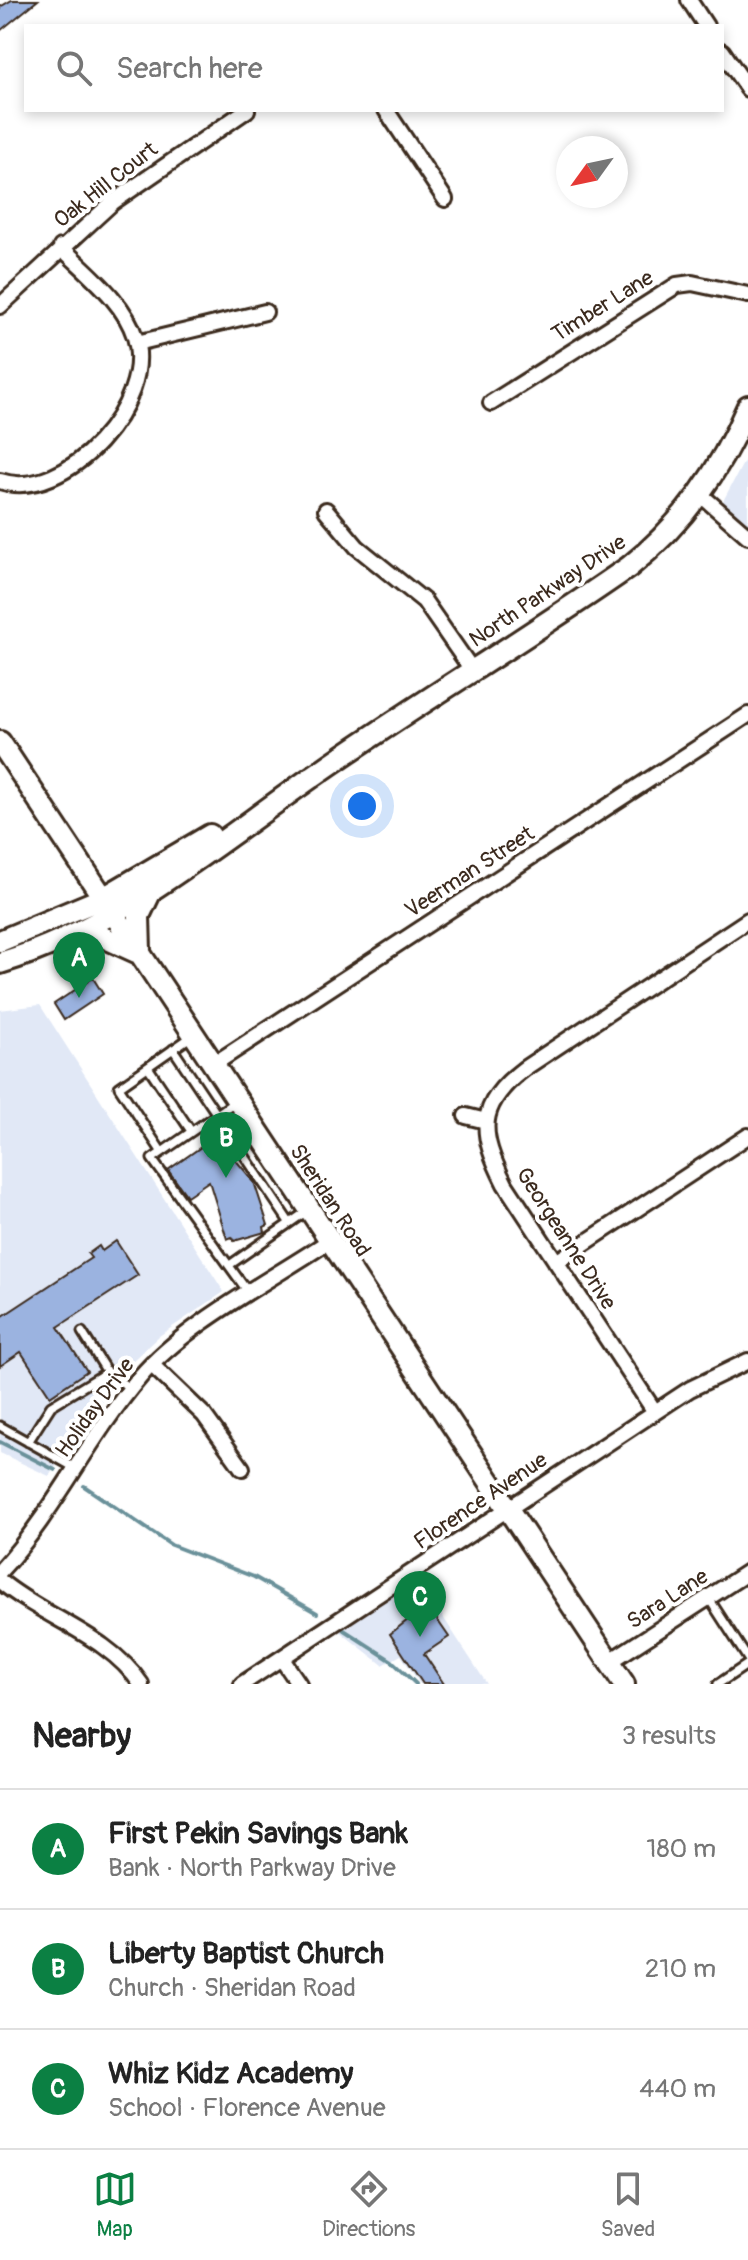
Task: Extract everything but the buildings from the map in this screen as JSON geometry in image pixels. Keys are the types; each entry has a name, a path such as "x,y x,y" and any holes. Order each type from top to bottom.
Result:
{"main road":[{"name":"North Parkway Drive","path":"0,963 146,883 629,567 668,534 701,495 726,454 748,406"},
{"name":"Sheridan Road","path":"0,742 624,1684"},
{"path":"74,854 104,874 146,883 139,916 141,955 103,937 64,927 78,889 74,854"},
{"name":"North Parkway Drive","path":"0,941 64,927"}],"street":[{"path":"689,0 705,24"},
{"path":"724,54 748,89"},
{"name":"Oak Hill Court","path":"0,306 61,247 145,177 244,112"},
{"path":"387,112 445,199"},
{"path":"0,481 17,485 46,481 82,456 112,426 130,399 139,369 137,343 116,304 61,247"},
{"name":"Timber Lane","path":"491,403 677,285 692,283 748,295"},
{"path":"137,343 265,312"},
{"path":"701,495 748,536"},
{"path":"326,510 357,547 424,601 472,670"},
{"name":"Veerman Street","path":"214,1064 748,715"},
{"path":"466,1116 486,1121 502,1087 525,1068 748,920"},
{"name":"Georgeanne Drive","path":"486,1121 485,1135 494,1163 655,1412"},
{"path":"556,1262 748,1136"},
{"name":"Holiday Drive","path":"0,1571 36,1528 131,1389 152,1365 189,1334 329,1241"},
{"name":"Florence Avenue","path":"242,1684 655,1412 717,1374 748,1361"},
{"path":"152,1365 204,1415 242,1468"},
{"name":"Sara Lane","path":"609,1662 748,1572"},
{"path":"0,1581 27,1604 113,1652 141,1684"},
{"path":"282,1659 299,1684"}],"lane":[{"path":"161,1151 119,1087 194,1034"},
{"path":"173,1049 289,1222"},
{"path":"148,1067 191,1131"},
{"path":"237,1100 152,1159 250,1294"},
{"path":"231,1264 309,1209"},
{"path":"82,1332 107,1372 131,1389"},
{"path":"28,1442 51,1406 107,1372"},
{"path":"0,1426 77,1469"},
{"path":"708,1597 748,1661 718,1684"}],"shaded area":[{"path":"748,454 748,526 723,501"},
{"path":"40,1005 224,1292 159,1336 130,1363 49,1476 0,1453 0,1010"},
{"path":"418,1579 487,1684 420,1684 401,1655 383,1665 339,1631"}],"waterway":[{"path":"0,1442 55,1470"},
{"path":"84,1486 171,1545 254,1577 317,1613"},
{"path":"344,1630 392,1661 416,1684"}],"place":[{"name":"First Pekin Savings Bank","path":"79,998"},
{"name":"Liberty Baptist Church","path":"226,1178"},
{"name":"Whiz Kidz Academy","path":"420,1637"}]}
